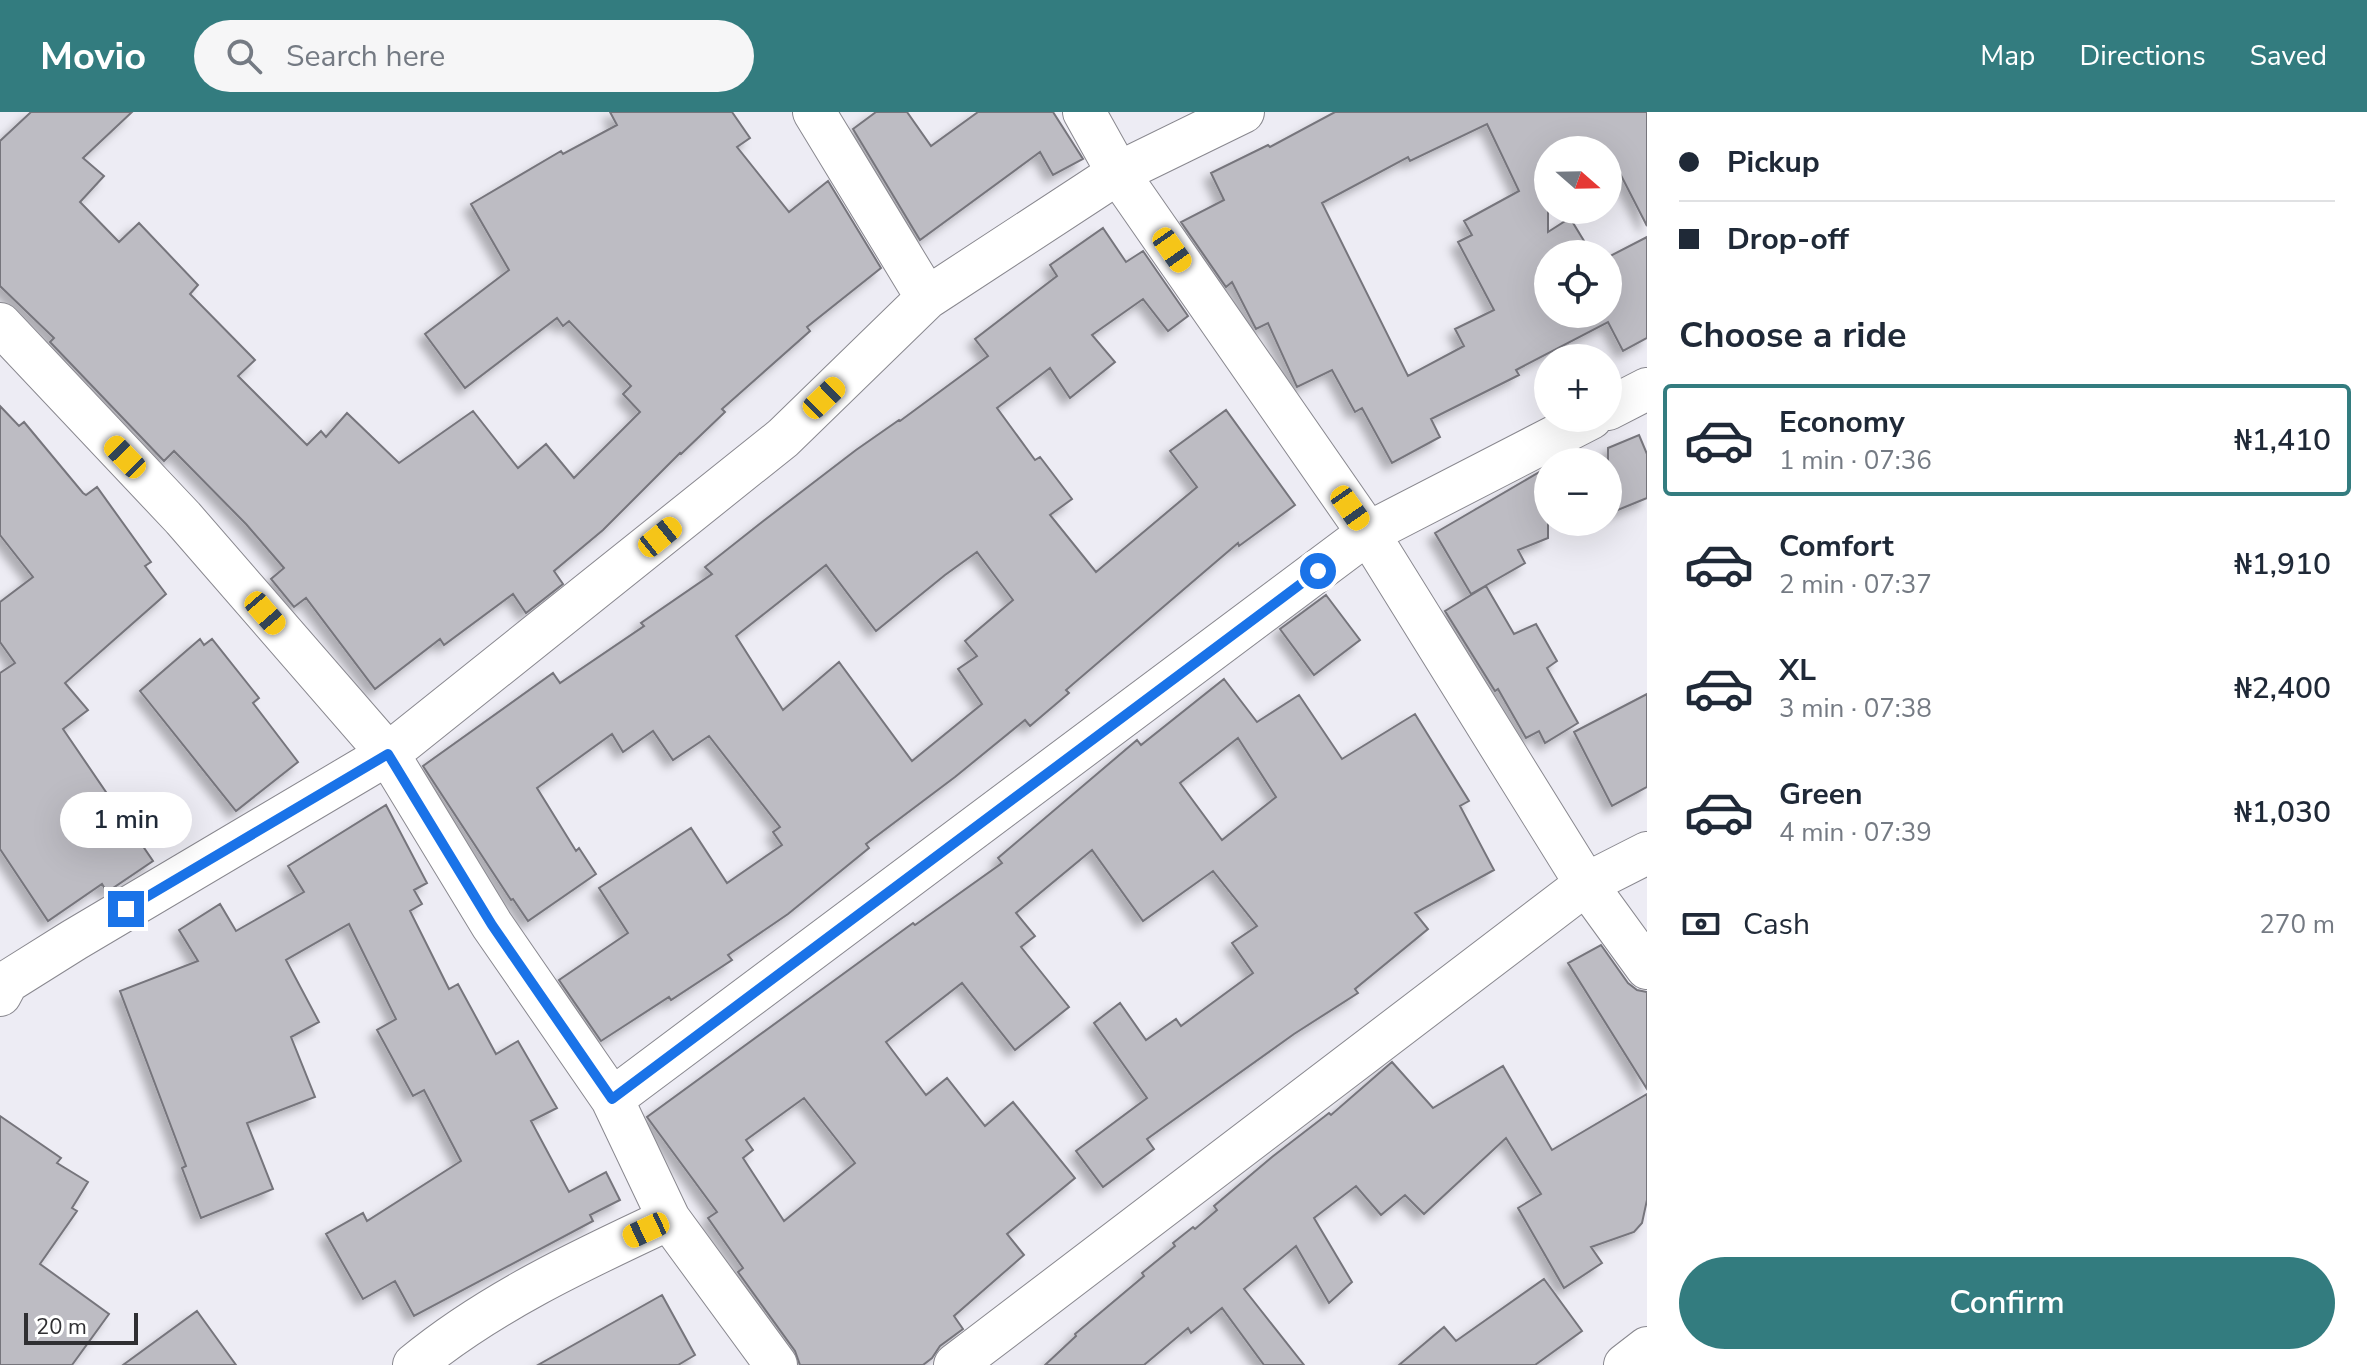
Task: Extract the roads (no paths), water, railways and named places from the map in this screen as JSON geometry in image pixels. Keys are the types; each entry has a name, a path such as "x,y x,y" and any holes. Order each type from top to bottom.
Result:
{"street":[{"path":"814,112 927,298"},
{"path":"1084,112 1118,173 1368,533 1586,884 1647,968"},
{"path":"0,995 7,982 74,940 388,754 783,438 927,298 1118,173 1243,112"},
{"path":"0,324 183,518 388,754 492,925 612,1099 669,1219 776,1365"},
{"path":"1622,402 1647,389"},
{"path":"612,1099 1368,533 1564,432"},
{"path":"955,1365 1586,884 1647,853"},
{"path":"414,1365 443,1341 576,1263 669,1219"},
{"path":"1625,1365 1647,1348"}]}
